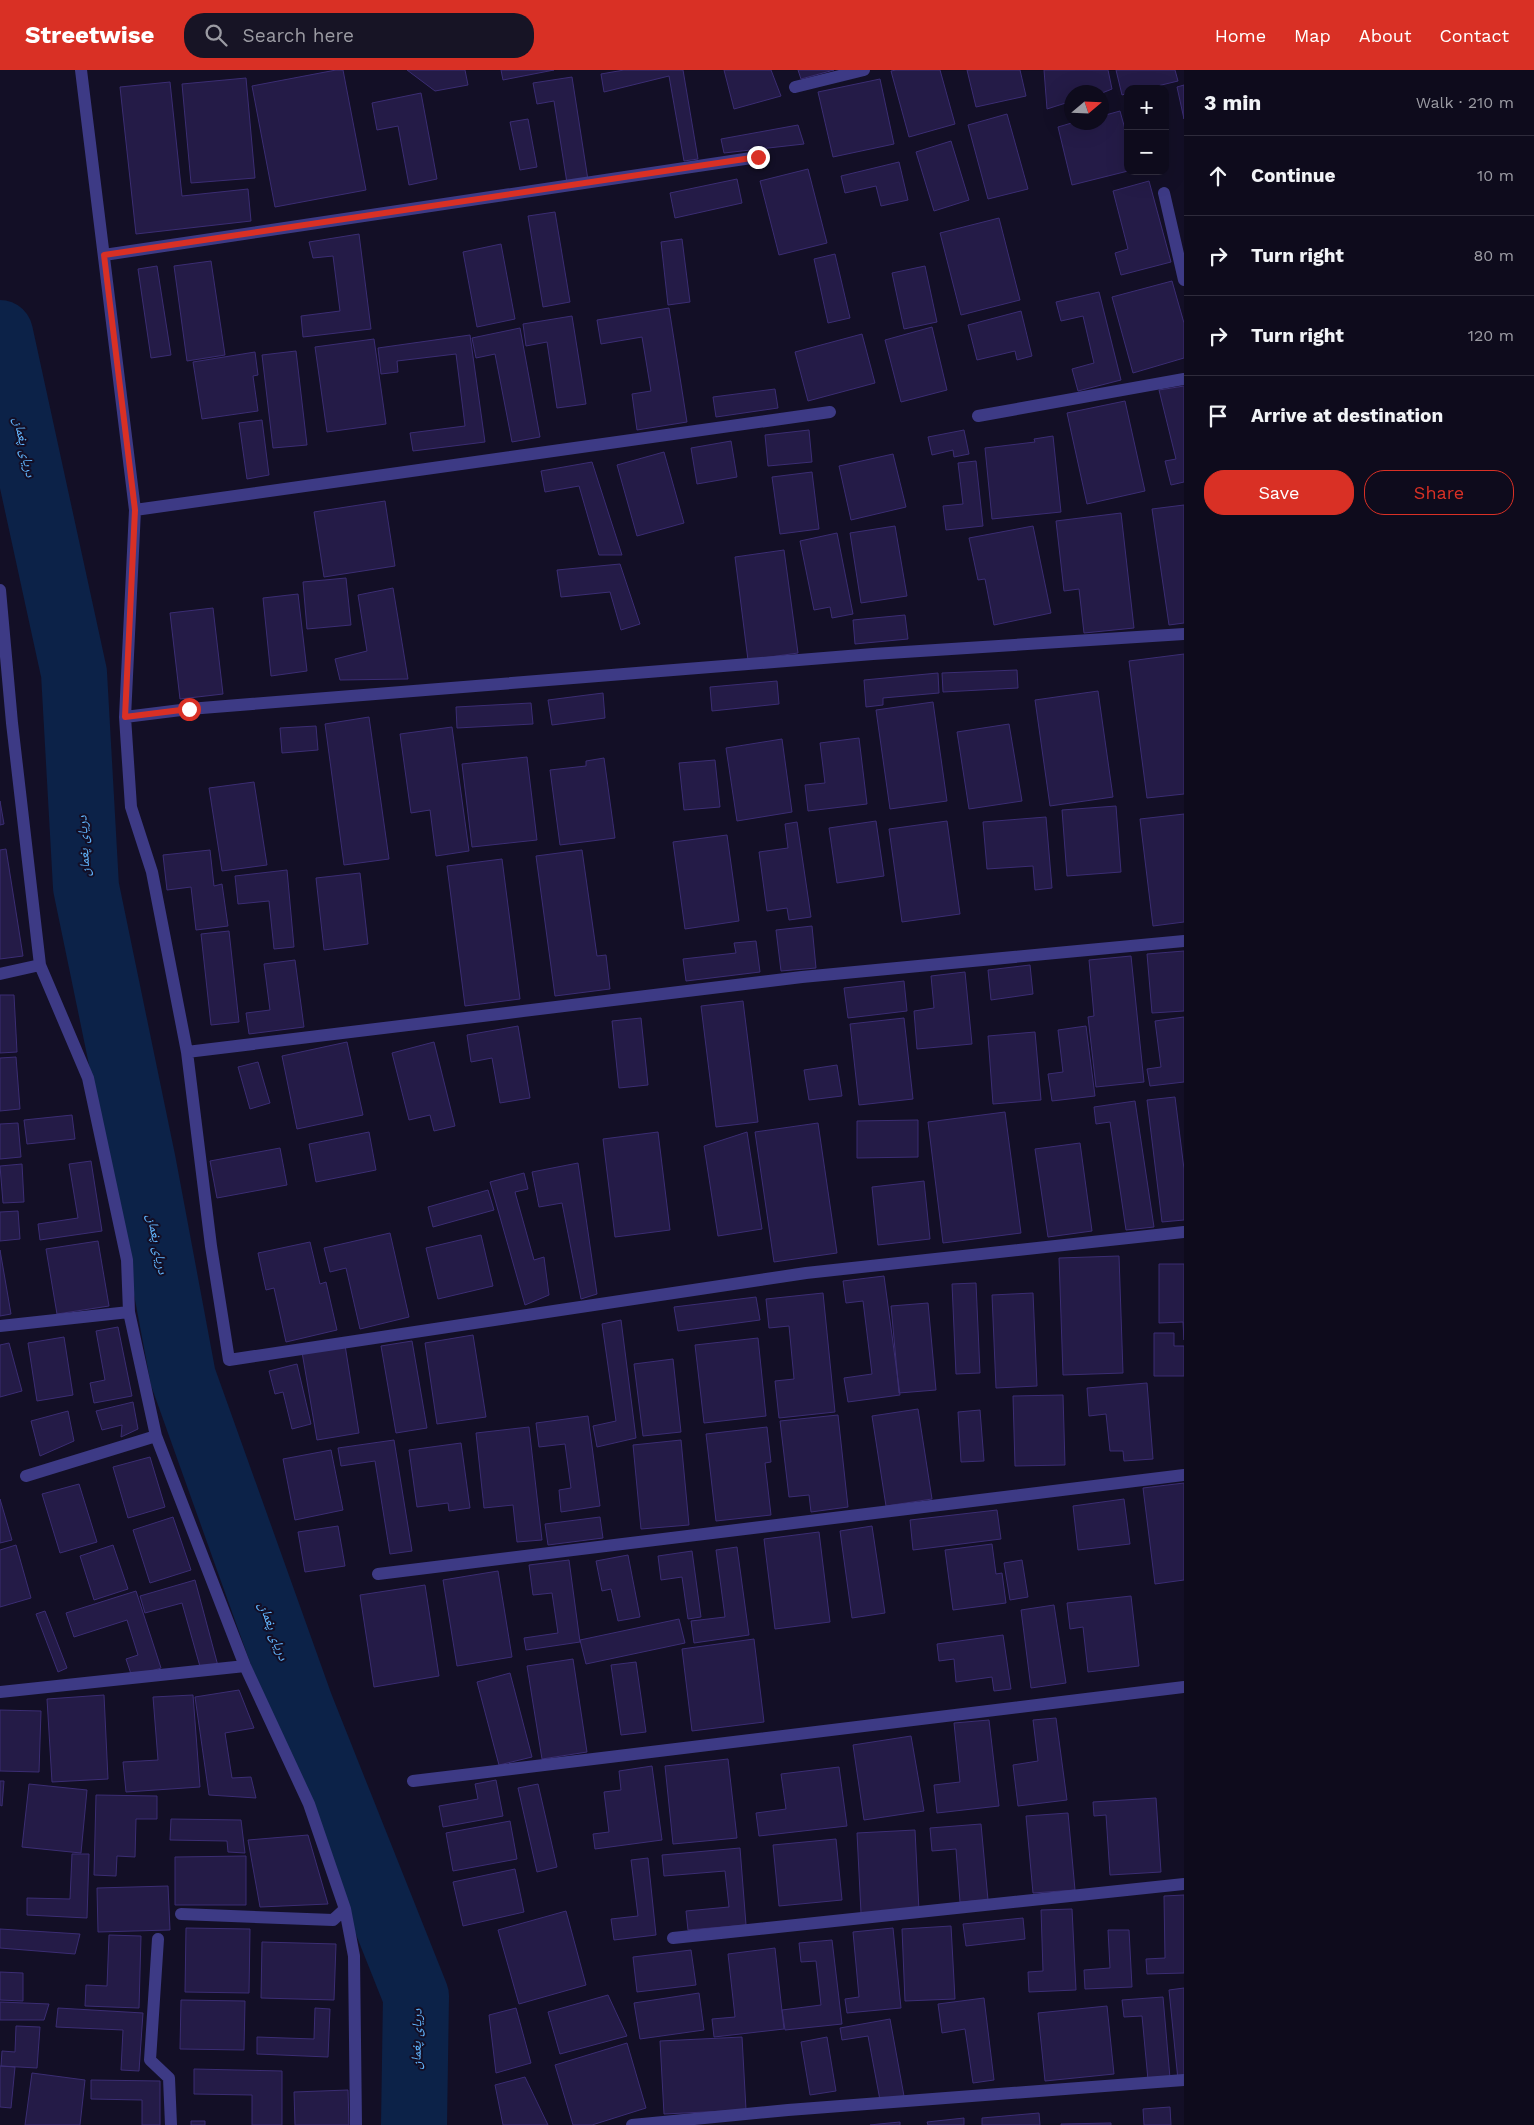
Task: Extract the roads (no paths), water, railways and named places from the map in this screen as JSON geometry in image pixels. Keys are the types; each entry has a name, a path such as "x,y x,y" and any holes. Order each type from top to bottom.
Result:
{"street":[{"path":"81,70 135,510 125,717 131,807 152,872 187,1052 211,1246 229,1360 806,1273 1184,1232"},
{"path":"795,87 864,70"},
{"path":"104,255 758,157"},
{"path":"1164,192 1184,280"},
{"path":"978,416 1184,379"},
{"path":"135,510 830,412"},
{"path":"0,590 6,724 40,965 88,1078 127,1260 129,1312 156,1436 245,1666 309,1804 345,1909 354,1956 356,2125"},
{"path":"125,717 189,709 863,655 1184,634"},
{"path":"187,1052 802,977 1184,941"},
{"path":"0,974 40,965"},
{"path":"0,1326 129,1312"},
{"path":"26,1476 156,1436"},
{"path":"378,1574 1184,1475"},
{"path":"0,1692 245,1666"},
{"path":"413,1781 1184,1687"},
{"path":"673,1938 1184,1884"},
{"path":"181,1914 333,1920 345,1909"},
{"path":"158,1939 150,2060 169,2078 171,2125"},
{"path":"632,2125 788,2110 1184,2080"}],"waterway":[{"name":"دریای پغمان","path":"0,333 74,673 86,887 143,1163 183,1377 301,1707 416,1996 414,2125"}]}
